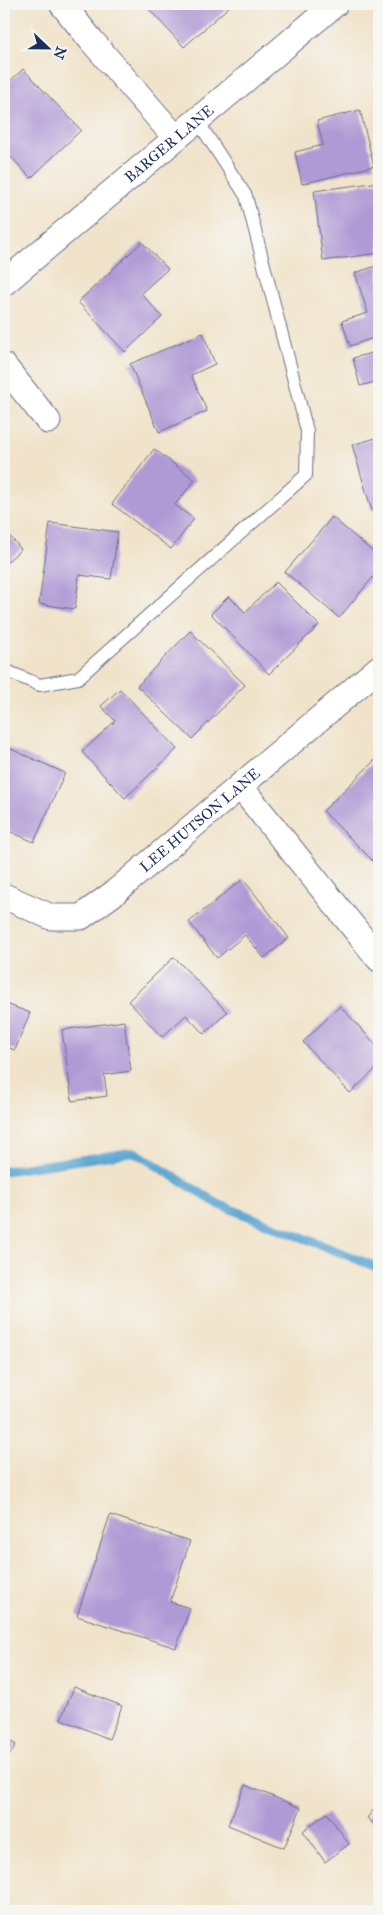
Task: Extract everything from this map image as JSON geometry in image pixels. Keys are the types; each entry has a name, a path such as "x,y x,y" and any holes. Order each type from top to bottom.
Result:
{"street":[{"path":"62,4 175,137"},
{"name":"BARGER LANE","path":"4,283 175,137 336,4"},
{"path":"4,366 48,421"},
{"name":"LEE HUTSON LANE","path":"4,896 51,917 81,917 114,893 379,668"},
{"path":"240,786 377,950"}],"lane":[{"path":"4,670 40,685 78,678 306,476 307,431 246,196 197,120"}],"building":[{"path":"144,4 232,4 184,47"},
{"path":"23,69 81,130 31,178 4,150 4,87"},
{"path":"360,110 374,166 302,184 295,152 323,145 317,121"},
{"path":"379,182 379,253 323,261 314,191"},
{"path":"142,242 168,269 141,293 162,317 125,352 78,302"},
{"path":"379,265 379,336 350,346 342,321 368,313 355,273"},
{"path":"203,333 215,364 191,375 207,411 159,432 130,364"},
{"path":"379,351 379,381 360,386 353,358"},
{"path":"379,437 379,509 372,511 352,445"},
{"path":"154,449 195,480 175,505 194,519 171,549 112,504"},
{"path":"332,517 379,557 379,570 339,618 285,572"},
{"path":"50,523 118,532 111,579 79,575 75,609 39,604"},
{"path":"4,530 21,549 4,565"},
{"path":"276,582 319,625 269,674 211,614 229,596 245,612"},
{"path":"190,631 245,685 192,739 137,686"},
{"path":"120,689 177,749 125,798 82,752 115,721 101,706"},
{"path":"4,746 65,773 34,842 4,829"},
{"path":"376,759 379,763 379,857 374,862 323,811"},
{"path":"243,879 289,938 264,958 245,935 217,958 189,922"},
{"path":"174,957 227,1012 204,1034 186,1015 162,1037 128,1001"},
{"path":"4,1003 30,1013 15,1050 4,1046"},
{"path":"340,1006 379,1048 379,1066 350,1093 303,1042"},
{"path":"124,1021 131,1071 104,1075 107,1096 72,1101 62,1030"},
{"path":"110,1515 190,1541 170,1602 190,1608 176,1648 77,1616"},
{"path":"74,1687 122,1706 109,1739 61,1719"},
{"path":"4,1737 16,1745 4,1762"},
{"path":"245,1785 301,1808 284,1848 228,1825"},
{"path":"379,1803 379,1828 367,1818"},
{"path":"327,1813 349,1844 325,1862 303,1831"}],"waterway":[{"path":"4,1171 135,1152 218,1204 379,1268"}]}
